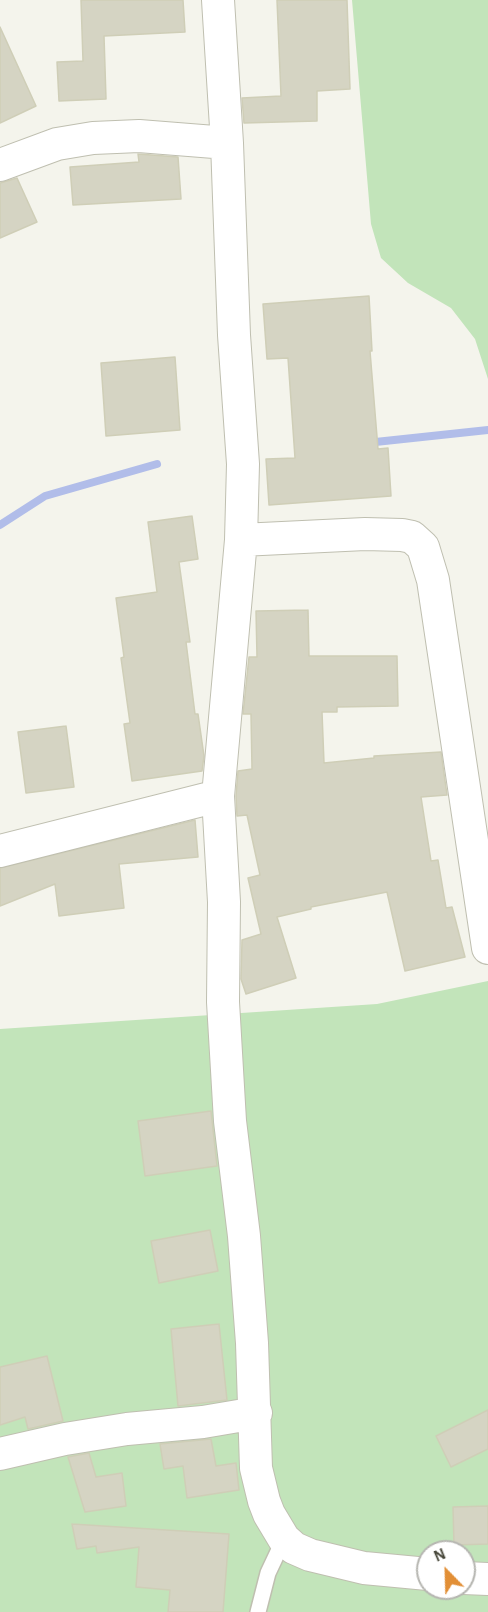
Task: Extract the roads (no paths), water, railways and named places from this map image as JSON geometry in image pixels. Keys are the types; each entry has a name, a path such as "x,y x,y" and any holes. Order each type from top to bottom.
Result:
{"street":[{"path":"218,0 227,143 234,335 243,464 241,540 218,796 224,902 223,1002 230,1121 244,1236 256,1413 255,1450 260,1488 269,1515 284,1539 294,1548 310,1555 364,1568 416,1573"},
{"path":"0,165 57,144 93,138 139,136 227,143"},
{"path":"241,540 365,534 402,535 412,537 423,548 433,580 488,948"},
{"path":"0,851 218,796"},
{"path":"0,1454 75,1437 127,1429 203,1422 256,1413"}],"lane":[{"path":"258,1612 268,1573 284,1539"}],"waterway":[{"path":"366,443 488,430"},
{"path":"0,525 45,496 157,464"}]}
